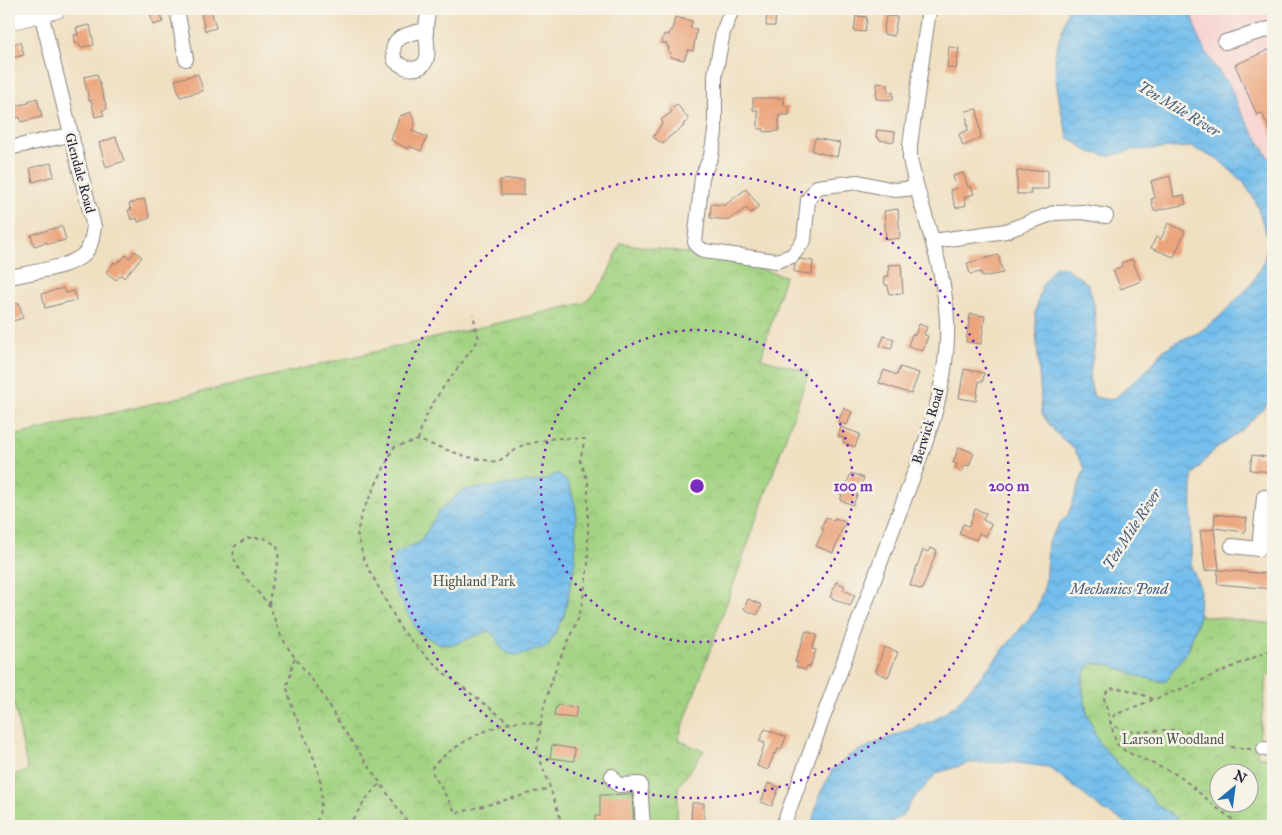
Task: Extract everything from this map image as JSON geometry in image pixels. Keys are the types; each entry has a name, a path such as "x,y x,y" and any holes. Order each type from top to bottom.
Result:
{"main road":[{"path":"9,21 49,11"}],"street":[{"path":"177,9 186,59"},
{"path":"426,30 429,9"},
{"path":"732,9 723,32 715,74 716,132 711,156 702,177 695,242 698,247 704,251 776,261 792,256 804,240 808,200 816,187 858,182 894,190 917,188"},
{"name":"Berwick Road","path":"783,826 909,487 940,391 946,362 947,320 937,256 910,159 910,145 929,9"},
{"name":"Glendale Road","path":"9,278 73,263 85,254 91,243 94,226 70,135 49,11"},
{"path":"1226,42 1273,28"},
{"path":"9,148 70,135"},
{"path":"933,241 1006,232 1054,213 1083,212 1106,216"},
{"path":"1232,546 1259,549 1264,497"},
{"path":"612,776 619,785 640,784 643,826"}],"path":[{"path":"418,440 422,422 437,395 479,339 473,314"},
{"path":"511,724 444,673 414,644 401,629 364,560 357,534 364,507 394,447 418,440 468,456 496,462 523,445 555,438 585,439 580,460 588,482 588,565 584,593 579,616 555,670 544,706 537,750 563,826"},
{"path":"269,605 279,551 276,545 264,538 247,538 235,546 233,556 239,570 264,597 281,636 295,658 319,689 340,726 410,826"},
{"path":"1110,722 1114,715 1191,685 1273,649"},
{"path":"295,658 292,662 289,682 286,686 323,790 320,815 315,826"},
{"path":"1153,699 1134,691 1117,688 1108,689 1104,698 1116,743 1125,751 1180,776 1217,808 1242,826"},
{"path":"541,726 530,722 511,724 475,735 456,746 432,767 432,772 456,812 550,788"},
{"path":"1110,722 1113,726 1135,732 1176,730 1194,734 1230,748 1268,750"},
{"path":"348,826 369,794 381,783"}],"shaded area":[{"path":"1191,9 1273,9 1273,164 1240,111 1230,86 1213,64 1199,40"}],"green space":[{"name":"Highland Park","path":"621,243 722,259 785,276 761,358 809,372 678,740 704,751 678,787 677,826 9,826 9,776 28,771 9,680 9,437 584,303 605,280"},
{"name":"Larson Woodland","path":"1199,615 1273,624 1273,676 1267,675 1257,756 1273,759 1273,826 1182,826 1174,816 1157,805 1146,791 1135,782 1099,743 1087,714 1082,685 1085,672 1092,663 1111,665 1137,676 1188,650"}],"water":[{"name":"Mechanics Pond","path":"1068,9 1191,9 1199,40 1213,64 1230,86 1240,111 1273,164 1273,398 1242,430 1213,451 1192,476 1191,566 1200,588 1199,615 1188,650 1165,682 1137,676 1111,665 1092,663 1085,672 1082,685 1087,714 1099,743 1135,782 1146,791 1157,805 1174,816 1182,826 1133,826 1103,810 1049,767 1010,762 969,763 937,773 909,804 905,813 886,826 811,826 820,794 832,770 849,756 871,745 934,720 956,704 1036,610 1045,585 1048,542 1068,515 1085,468 1074,449 1056,433 1042,414 1035,314 1042,285 1056,266 1066,268 1088,284 1094,303 1096,337 1089,378 1094,397 1109,400 1115,398 1149,368 1164,350 1178,341 1198,333 1217,319 1251,285 1264,261 1268,239 1255,200 1244,183 1219,160 1191,147 1132,150 1110,156 1089,152 1068,137 1056,81 1055,54"},
{"path":"558,473 569,484 576,508 575,562 564,616 548,646 525,654 512,655 502,649 495,637 488,631 453,645 437,643 418,632 394,589 388,571 396,553 420,542 439,511 463,490 545,480"}],"building":[{"path":"149,9 168,9 169,13 161,15 163,22 153,25"},
{"path":"200,9 211,9 216,28 205,31"},
{"path":"767,9 776,9 775,26 766,26"},
{"path":"856,16 867,17 865,32 854,31"},
{"path":"886,16 897,17 894,36 883,34"},
{"path":"675,17 692,21 690,28 697,29 693,51 688,50 684,60 670,57 669,47 667,47 667,44 662,43 664,34 669,35 670,30 672,31"},
{"path":"90,25 94,45 80,47 79,43 76,44 74,35 78,35 76,28"},
{"path":"20,42 24,55 9,59 9,45"},
{"path":"949,47 959,48 956,69 947,67"},
{"path":"1273,48 1273,138 1262,113 1257,115 1235,65"},
{"path":"97,74 107,109 102,110 104,115 95,117 91,100 89,101 84,77"},
{"path":"198,74 203,91 180,97 175,80"},
{"path":"877,83 888,84 888,92 893,92 893,100 876,99"},
{"path":"37,98 42,117 21,122 20,117 12,119 9,107 29,103 28,101"},
{"path":"753,98 784,98 784,106 789,106 789,115 779,115 779,131 764,132 764,129 758,129 758,110 753,110"},
{"path":"677,104 689,120 663,144 653,137 663,122 661,120 672,112 670,109"},
{"path":"977,109 981,138 963,146 959,134 968,130 966,111"},
{"path":"411,112 415,123 412,131 427,137 421,151 409,146 408,149 391,140 400,116"},
{"path":"877,130 895,132 894,142 879,140 876,137"},
{"path":"116,137 124,161 106,167 99,143"},
{"path":"815,138 840,143 837,157 812,151"},
{"path":"51,163 54,176 33,182 30,168"},
{"path":"1048,170 1048,189 1030,189 1031,194 1017,194 1017,171"},
{"path":"963,173 968,187 971,186 974,194 964,197 966,205 956,208 950,190 957,188 953,176"},
{"path":"1170,176 1174,197 1184,195 1186,204 1154,211 1151,199 1155,198 1151,181"},
{"path":"524,179 524,195 501,195 500,180"},
{"path":"746,189 759,206 751,213 746,208 729,220 710,218 711,204 725,205"},
{"path":"144,199 150,218 138,222 137,218 131,220 128,210 131,210 129,204"},
{"path":"898,209 900,238 886,240 884,211"},
{"path":"1168,223 1185,231 1174,257 1151,248 1156,237 1161,239"},
{"path":"62,226 66,240 48,244 47,242 34,246 31,235"},
{"path":"135,251 142,257 124,278 121,275 116,280 106,272 114,262 116,264 126,255 130,258"},
{"path":"998,255 1003,273 982,277 981,272 970,274 967,263"},
{"path":"800,259 813,261 812,274 794,272 795,264"},
{"path":"1132,259 1141,281 1121,289 1113,270 1122,266 1121,263"},
{"path":"901,264 903,293 889,294 888,285 885,285 884,277 889,276 888,265"},
{"path":"63,288 65,293 74,291 76,300 45,308 42,294"},
{"path":"19,303 23,318 9,322 9,306"},
{"path":"970,314 985,316 981,344 966,342"},
{"path":"919,324 927,327 924,335 928,336 923,351 908,346 912,334 915,335"},
{"path":"884,336 894,339 891,349 880,346"},
{"path":"900,367 919,373 911,394 879,383 884,370 897,375"},
{"path":"964,369 984,373 983,381 979,381 976,401 959,398"},
{"path":"844,408 852,412 847,425 838,422"},
{"path":"841,427 860,434 855,447 843,442 844,438 838,436"},
{"path":"959,447 974,453 969,466 965,465 962,472 955,469 957,464 953,463"},
{"path":"1252,455 1273,458 1273,472 1250,470"},
{"path":"851,473 864,478 853,505 840,500 844,484 846,485"},
{"path":"975,509 986,513 983,520 991,524 986,536 979,533 976,540 959,534 963,524 969,526"},
{"path":"1215,514 1247,518 1245,532 1214,528"},
{"path":"826,517 834,521 835,518 845,522 833,553 816,546 824,529 821,528"},
{"path":"1214,529 1219,569 1205,571 1200,531"},
{"path":"930,548 937,550 922,590 910,585 923,550 928,552"},
{"path":"1218,570 1273,574 1273,589 1217,584"},
{"path":"836,582 845,586 843,590 855,595 850,606 830,597"},
{"path":"748,599 762,605 757,615 744,609"},
{"path":"806,631 817,635 812,649 816,650 810,667 807,666 805,670 796,667 798,663 795,662"},
{"path":"884,647 898,652 888,677 876,672"},
{"path":"558,705 577,707 575,718 554,716 555,708"},
{"path":"765,729 786,737 781,750 778,749 776,754 774,753 768,770 757,766 765,743 759,741"},
{"path":"552,745 575,749 574,761 550,758"},
{"path":"768,783 779,787 772,806 761,802"},
{"path":"632,794 634,826 595,826 595,816 600,816 600,795"},
{"path":"692,803 704,803 702,826 694,826 694,820 691,819"}],"water label":[{"name":"Ten Mile River","path":"1179,109"},
{"name":"Ten Mile River","path":"1132,529"}]}
